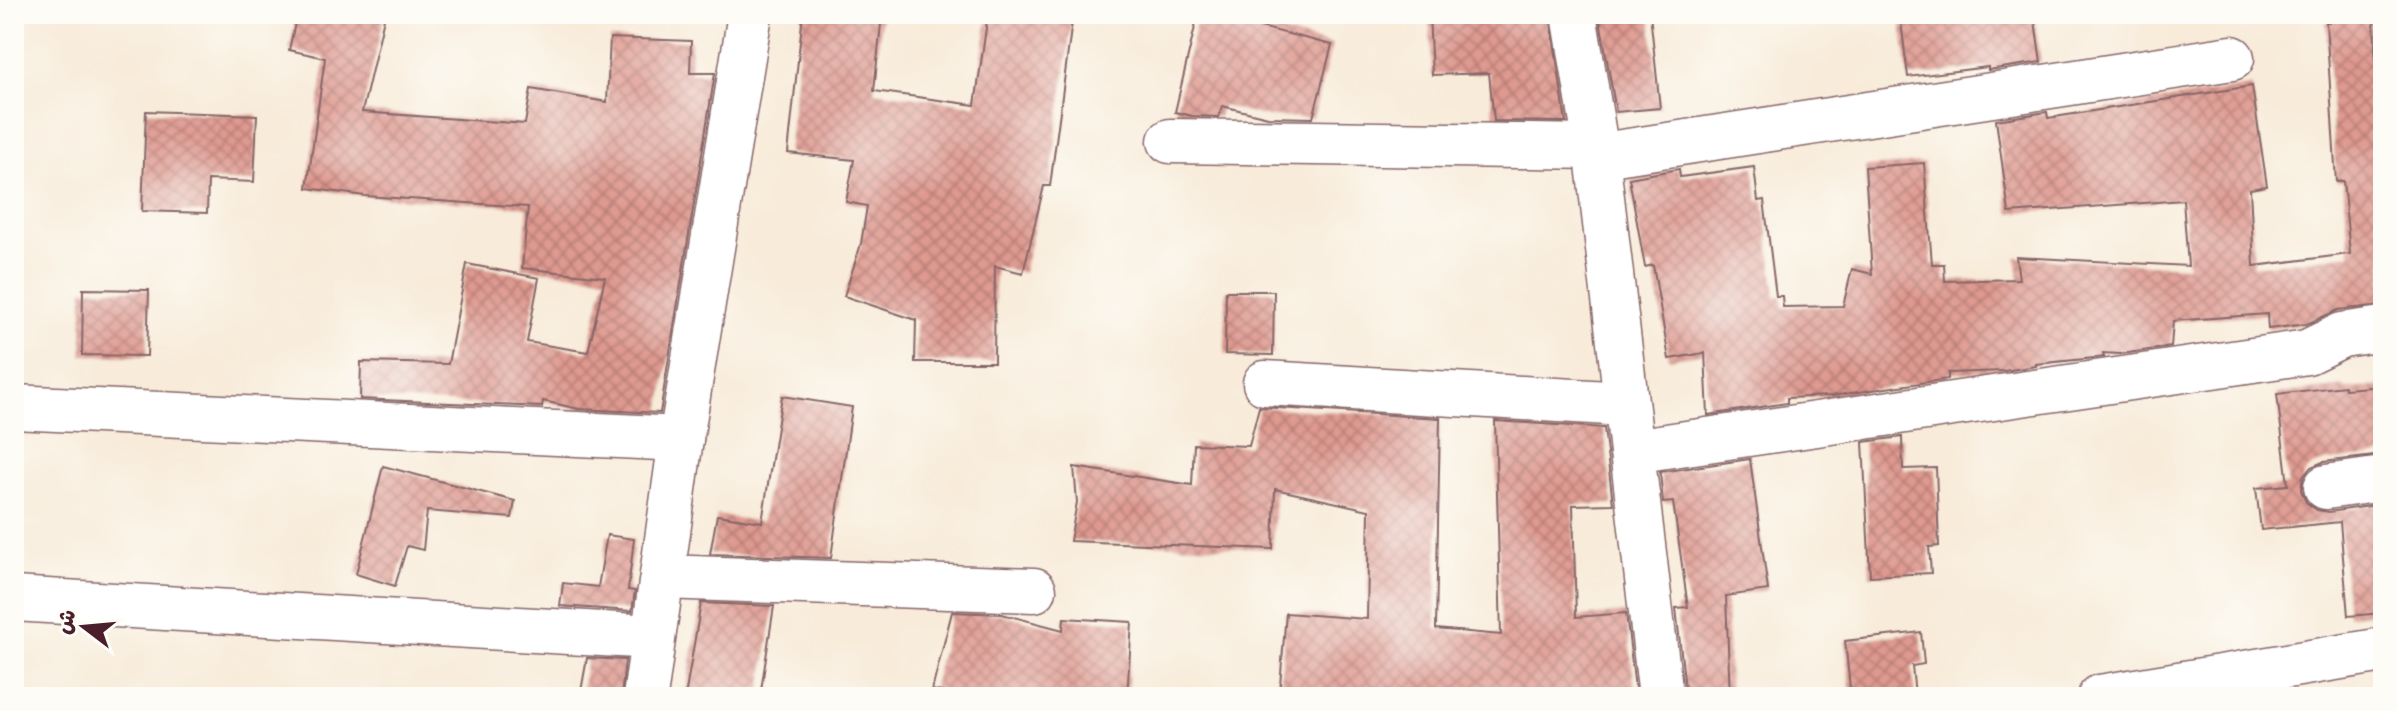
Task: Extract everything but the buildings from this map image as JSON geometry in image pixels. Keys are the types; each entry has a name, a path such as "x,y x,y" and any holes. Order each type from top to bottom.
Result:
{"street":[{"path":"645,697 681,439 750,14"},
{"path":"1574,14 1596,152 1661,697"},
{"path":"1170,141 1596,152 2232,58"},
{"path":"1632,451 2307,352 2342,335 2383,329"},
{"path":"1265,383 1626,404"},
{"path":"14,407 681,439"},
{"path":"2326,487 2383,479"},
{"path":"662,577 1034,590"},
{"path":"14,599 653,637"},
{"path":"2100,697 2383,650"}]}
